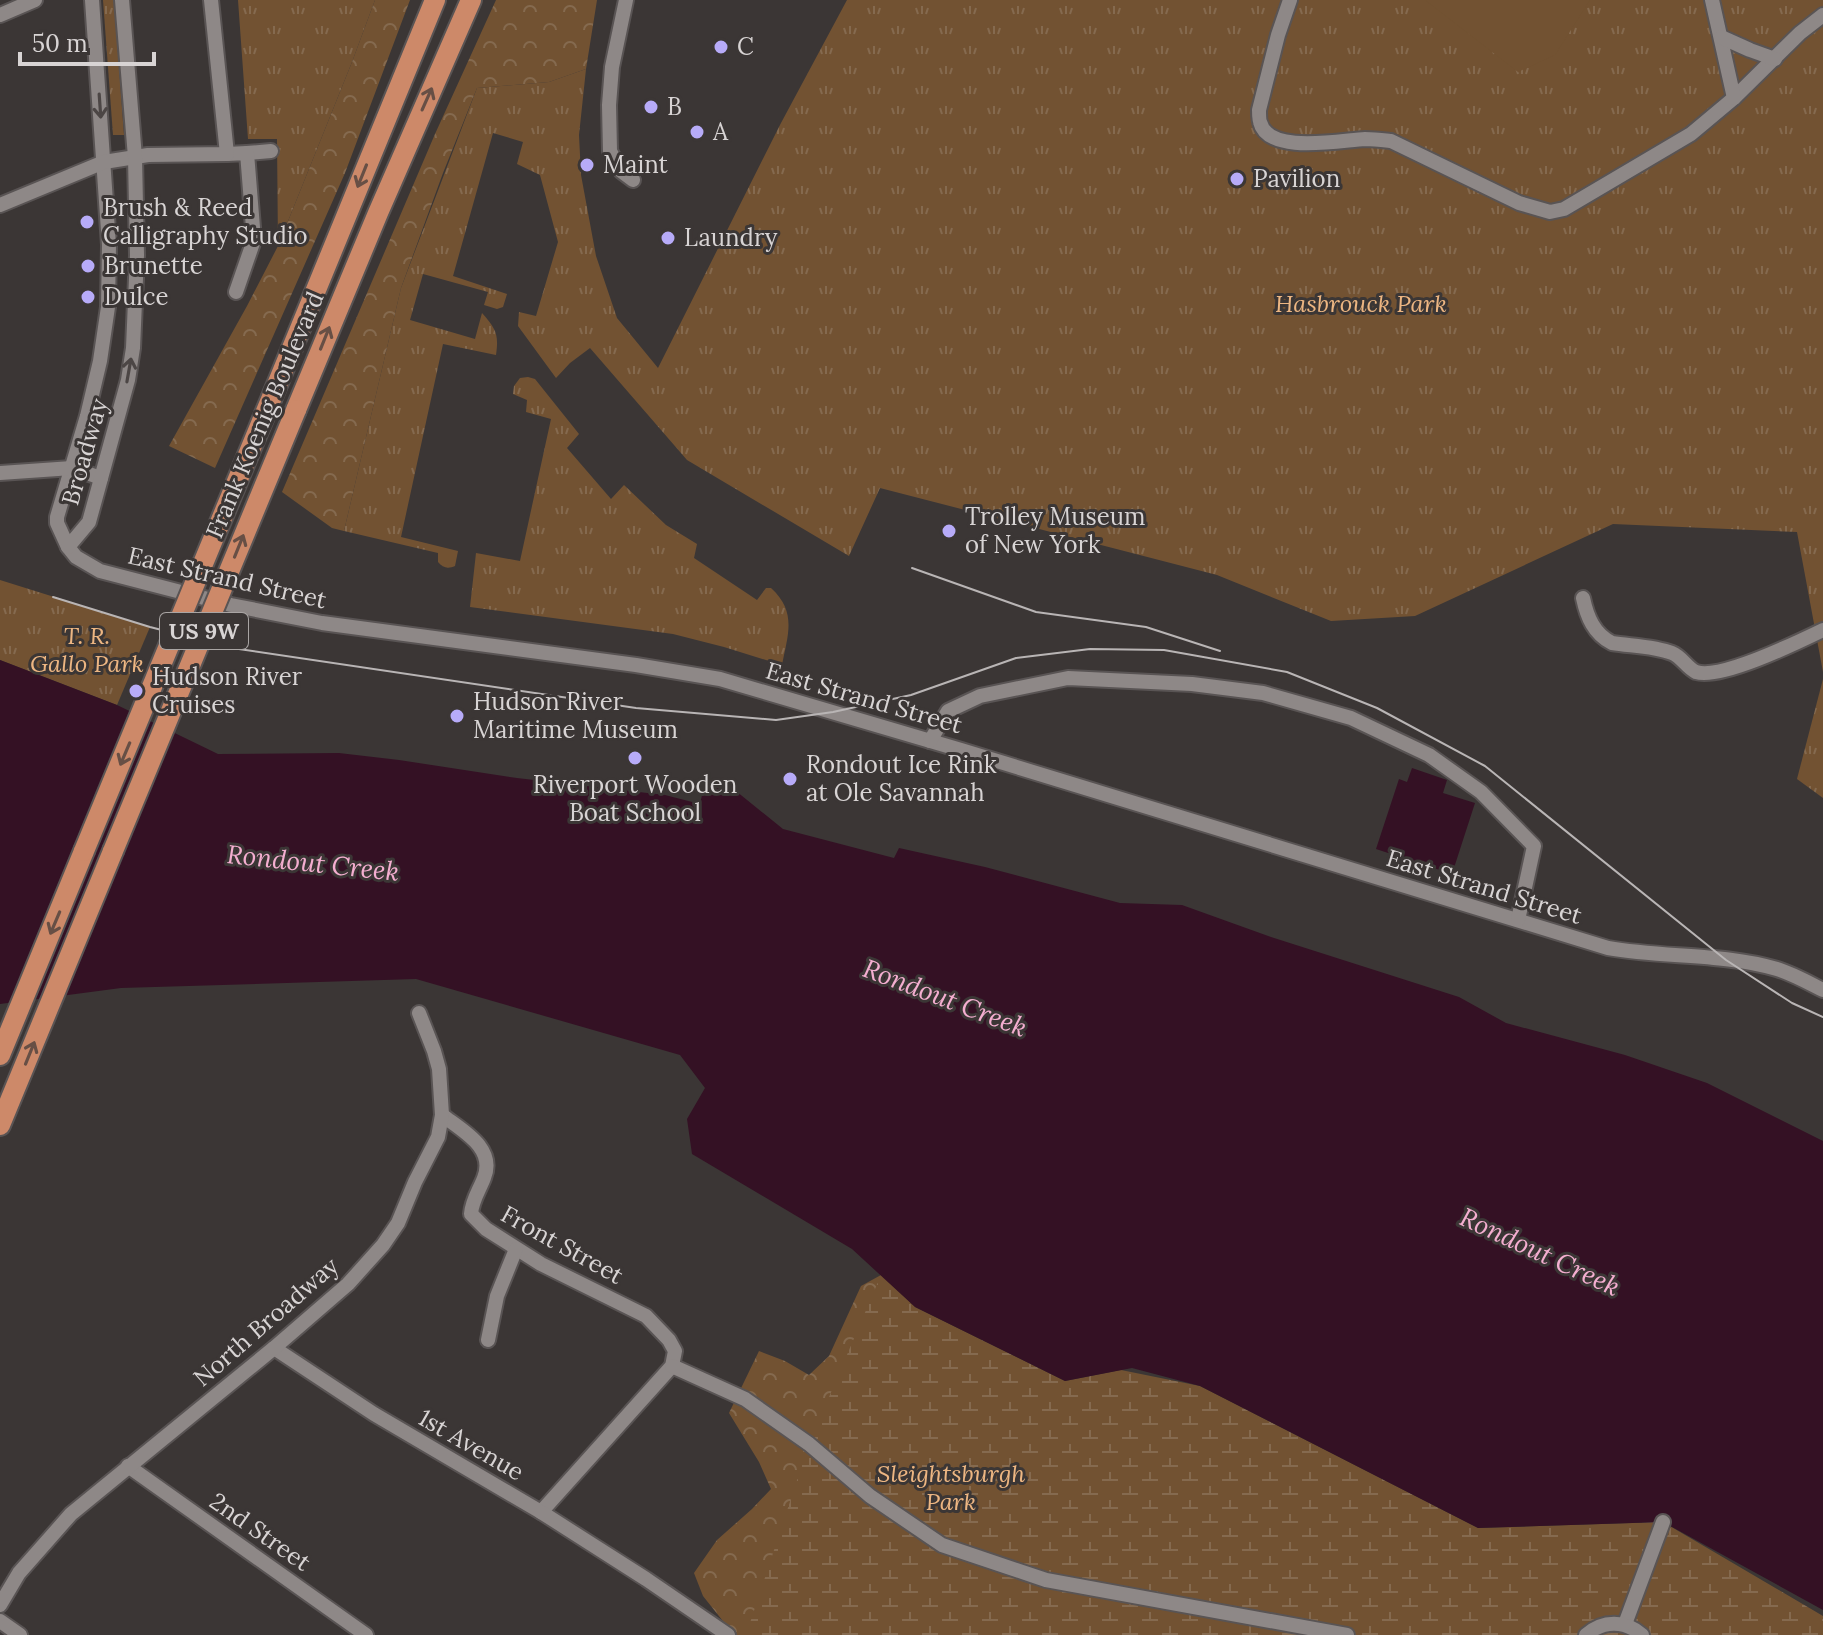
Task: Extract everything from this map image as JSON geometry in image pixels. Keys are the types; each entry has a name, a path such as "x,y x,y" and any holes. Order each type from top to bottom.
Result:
{"main road":[{"name":"Frank Koenig Boulevard","path":"0,1055 435,0"},
{"name":"Frank Koenig Boulevard","path":"0,1125 378,213 471,0"}],"street":[{"path":"0,15 35,0"},
{"name":"Broadway","path":"92,0 109,245 108,307 100,361 57,517 68,547 89,522 128,380 133,348 137,255 135,157 122,0"},
{"path":"211,0 227,154"},
{"path":"626,0 612,67 610,151 621,171 633,180"},
{"path":"1290,0 1259,110 1259,122 1264,131 1297,144 1368,139 1391,141 1519,203 1550,212 1564,209 1681,141 1734,98 1800,33 1823,15"},
{"path":"1712,0 1734,98"},
{"path":"1721,37 1775,59"},
{"path":"0,204 104,162 135,157 271,151"},
{"path":"236,292 254,240 247,153"},
{"path":"0,473 72,468 101,478"},
{"name":"East Strand Street","path":"68,547 76,557 100,571 231,605 322,623 720,679 1608,948 1759,965 1780,970 1823,990"},
{"path":"1583,598 1594,628 1604,639 1612,643 1668,651 1677,655 1693,671 1709,674 1771,655 1823,630"},
{"path":"930,741 948,711 980,696 1068,678 1192,684 1263,693 1351,718 1429,755 1481,792 1534,846 1518,920"},
{"name":"North Broadway","path":"0,1605 19,1573 71,1514 274,1348 348,1284 383,1245 398,1223 438,1137 442,1115 439,1069 419,1013"},
{"name":"Front Street","path":"442,1115 472,1138 487,1159 486,1175 472,1204 471,1214 486,1229 541,1264 646,1316 675,1351 672,1366"},
{"path":"488,1340 497,1296 516,1249"},
{"name":"1st Avenue","path":"274,1348 374,1414 541,1512 728,1635"},
{"path":"541,1512 672,1366 745,1399 809,1444 870,1496 942,1545 1046,1580 1347,1635"},
{"name":"2nd Street","path":"128,1466 366,1635"},
{"path":"1625,1624 1663,1522"},
{"path":"0,1621 20,1635"},
{"path":"1586,1635 1594,1628 1609,1623 1625,1624 1642,1635"}],"green space":[{"path":"103,0 114,0 124,135 113,135"},
{"path":"238,0 375,0 278,246 277,139 248,139"},
{"path":"375,0 410,0 345,173 215,468 169,446 278,246"},
{"path":"496,0 597,0 586,69 549,82 477,88 401,288 344,531 332,528 282,492 435,134"},
{"name":"Hasbrouck Park","path":"847,0 1823,0 1823,672 1797,532 1613,524 1415,616 1331,621 1217,575 880,488 849,556 687,460 590,348 556,378 518,326 519,312 536,316 558,242 540,175 517,164 523,142 493,133 453,276 507,294 503,307 497,309 484,305 488,292 423,274 410,320 475,339 482,313 497,337 496,355 443,344 401,537 458,551 455,566 442,566 438,562 438,553 344,531 401,288 477,88 549,82 586,69 579,135 581,175 596,256 617,318 658,368 781,123"},
{"path":"1425,0 1590,0 1555,55 1518,72"},
{"path":"520,378 535,379 579,434 567,448 611,499 624,485 666,525 697,544 694,558 757,600 766,588 771,588 779,597 785,606 788,624 782,665 673,634 470,607 476,553 520,561 551,419 526,412 527,400 513,394"},
{"name":"T. R. Gallo Park","path":"0,580 150,627 117,705 0,660"},
{"path":"1823,679 1823,798 1797,779"},
{"path":"881,1275 915,1307 939,1635 734,1635 703,1596 694,1573 717,1540 771,1489 759,1462 729,1413 759,1351 809,1375 829,1356 861,1286"},
{"name":"Sleightsburgh Park","path":"881,1275 915,1307 1065,1381 1121,1370 1200,1386 1478,1528 1663,1522 1823,1616 1823,1635 746,1635 809,1444"}],"water":[{"name":"Rondout Creek","path":"0,660 117,705 218,754 339,753 665,795 700,804 704,786 731,787 783,829 894,858 899,848 1120,903 1182,905 1459,997 1506,1023 1625,1055 1707,1083 1823,1141 1823,1610 1663,1522 1478,1528 1200,1386 1132,1368 1065,1381 915,1307 852,1249 692,1154 687,1119 705,1088 680,1055 416,979 121,988 0,1004"},
{"path":"1412,768 1447,780 1443,793 1475,803 1452,874 1376,849 1399,779 1407,782"}],"tram line":[{"path":"912,568 1036,612 1146,627 1220,651"},
{"path":"53,597 232,648 636,708 776,720 833,712 911,695 1016,658 1090,649 1164,650 1287,672 1377,708 1485,766 1726,960 1792,1003 1823,1017"}],"place":[{"name":"C","path":"721,47"},
{"name":"B","path":"651,107"},
{"name":"A","path":"697,132"},
{"name":"Maint","path":"587,165"},
{"name":"Pavilion","path":"1237,179"},
{"name":"Brush & Reed Calligraphy Studio","path":"87,222"},
{"name":"Laundry","path":"668,238"},
{"name":"Brunette","path":"88,266"},
{"name":"Dulce","path":"88,297"},
{"name":"Trolley Museum of New York","path":"949,531"},
{"name":"Hudson River Cruises","path":"136,691"},
{"name":"Hudson River Maritime Museum","path":"457,716"},
{"name":"Riverport Wooden Boat School","path":"635,758"},
{"name":"Rondout Ice Rink at Ole Savannah","path":"790,779"}]}
